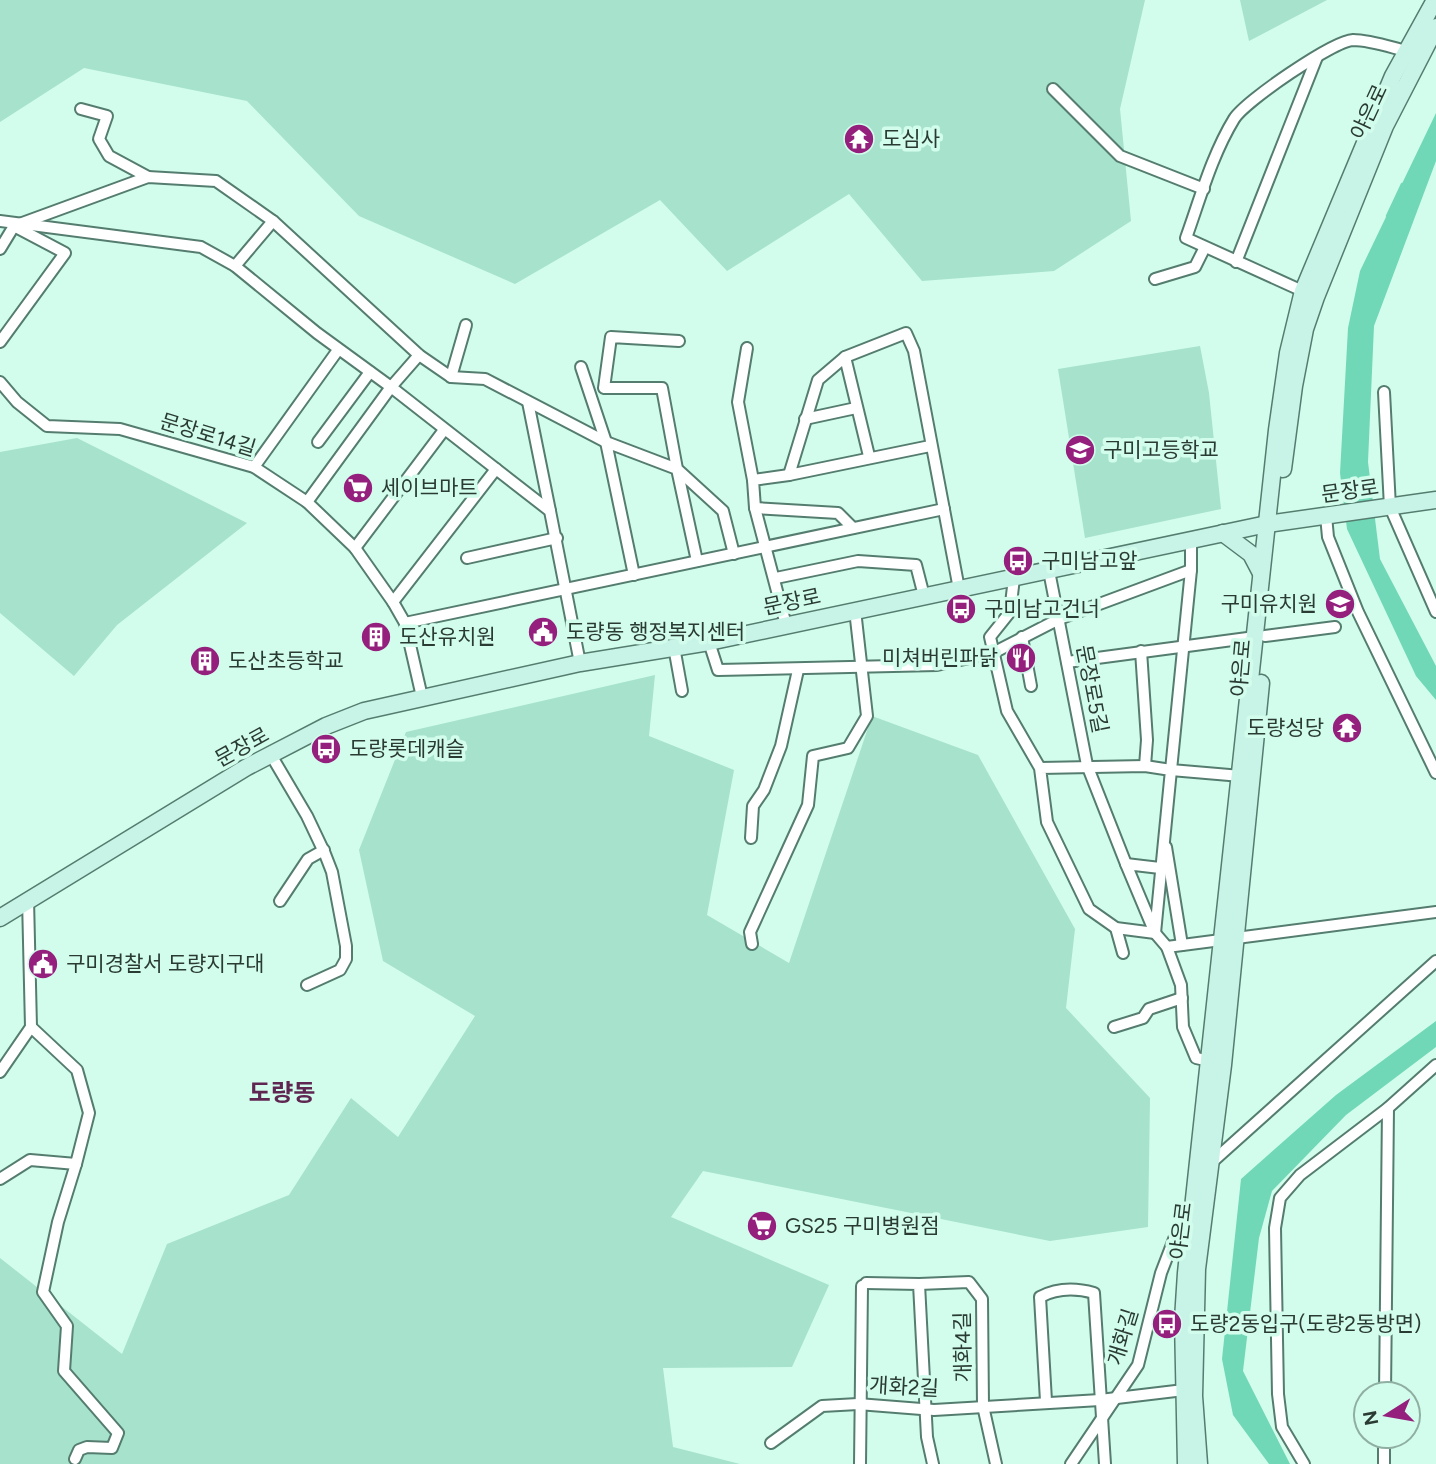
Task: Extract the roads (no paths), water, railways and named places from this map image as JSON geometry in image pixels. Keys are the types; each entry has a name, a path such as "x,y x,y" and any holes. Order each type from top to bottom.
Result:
{"street":[{"name":"야은로","path":"1186,1464 1183,1319 1192,1212 1210,1062 1230,940 1241,776 1260,637 1262,574 1309,294 1406,51 1435,0"},
{"name":"야은로","path":"1309,294 1385,126 1436,27"},
{"path":"1309,294 1204,249 1186,238 1204,189 1235,118 1251,100 1317,57 1351,40 1406,51"},
{"path":"1236,262 1317,57"},
{"path":"1053,89 1120,156 1204,189"},
{"path":"81,109 107,116 99,138 109,156 148,177"},
{"path":"0,249 14,226 28,223 97,193 148,177 216,181 273,221 419,355 451,377 485,379 606,442 677,468 723,511 734,554"},
{"path":"0,220 79,233 201,247 234,266 338,350 391,387 550,511"},
{"path":"234,266 273,221"},
{"path":"0,342 65,253 14,226"},
{"path":"1155,279 1195,267 1204,249"},
{"path":"451,377 466,325"},
{"path":"789,475 818,380 845,357 906,333 914,351 959,589"},
{"path":"604,388 611,337 679,341"},
{"path":"747,348 738,402 753,480 755,508 768,546 786,625"},
{"path":"254,467 338,350"},
{"path":"307,502 391,387 419,355"},
{"path":"845,357 869,456"},
{"path":"581,367 606,442 634,575"},
{"path":"318,442 370,372"},
{"name":"문장로14길","path":"0,382 17,402 47,426 120,429 254,467 307,502 355,548 393,602 405,623 422,697"},
{"path":"589,386 662,388 697,561"},
{"path":"1384,392 1390,507 1436,612"},
{"path":"528,402 580,663"},
{"path":"805,419 856,408"},
{"path":"355,548 444,430"},
{"path":"753,480 930,446"},
{"path":"393,602 496,469"},
{"name":"문장로","path":"0,918 271,755 352,716 422,697 580,663 709,642 1272,523 1436,500"},
{"path":"755,508 838,513 853,528"},
{"path":"405,623 944,509"},
{"path":"1326,516 1328,537 1358,612 1435,769"},
{"name":"야은로","path":"1199,1464 1195,1396 1195,1320 1199,1257 1211,1163 1230,940 1272,523"},
{"path":"1223,533 1251,554 1262,574"},
{"path":"467,558 557,538"},
{"path":"1014,578 1010,611 990,637 1007,711 1040,768 1047,822 1089,909 1116,928 1155,933 1191,570 1191,540"},
{"path":"776,578 858,561 916,565 923,596"},
{"path":"709,642 718,670 937,665 993,653 1059,619 1191,570"},
{"name":"문장로5길","path":"1049,571 1087,765 1155,933 1167,947"},
{"path":"752,944 750,932 808,805 813,756 848,748 867,716 855,610"},
{"path":"1067,662 1184,645 1335,628"},
{"path":"1022,637 1031,686"},
{"path":"674,647 682,691"},
{"path":"1141,651 1147,740 1145,766"},
{"path":"751,838 753,806 764,790 781,746 798,670"},
{"path":"271,755 324,850 332,872 346,959 335,975 307,985"},
{"path":"1040,768 1087,765 1145,766 1241,776"},
{"path":"1165,836 1182,945"},
{"path":"280,901 308,859 324,850"},
{"path":"1126,864 1160,868"},
{"path":"0,1072 31,1027 28,899"},
{"path":"1210,1062 1196,1058 1183,1027 1182,998 1167,947 1436,912"},
{"path":"1116,928 1124,953"},
{"path":"1211,1163 1436,961"},
{"path":"1114,1027 1143,1018 1149,1009 1182,998"},
{"path":"31,1027 76,1070 89,1113 58,1222 43,1292 67,1326 64,1371 118,1433 112,1448 87,1447 79,1450 75,1459"},
{"path":"1304,1464 1282,1427 1278,1394 1275,1228 1280,1198 1300,1175 1388,1108 1436,1065"},
{"path":"1385,1380 1388,1108"},
{"path":"0,1179 30,1160 76,1164"},
{"name":"개화길","path":"1071,1464 1138,1365 1161,1273 1176,1234 1192,1212"},
{"name":"개화4길","path":"919,1284 970,1282 982,1300 983,1406 996,1464"},
{"path":"860,1464 858,1404 864,1284 919,1284 925,1409 933,1464"},
{"path":"1046,1401 1040,1297 1051,1292 1079,1289 1094,1293 1105,1464"},
{"path":"1118,1398 1184,1390"},
{"name":"개화2길","path":"771,1443 822,1406 858,1404 925,1409 1118,1398"}],"waterway":[{"path":"1387,216 1402,184"}],"place":[{"name":"도심사","path":"859,139"},
{"name":"구미고등학교","path":"1080,450"},
{"name":"세이브마트","path":"358,488"},
{"name":"구미남고앞","path":"1018,561"},
{"name":"구미유치원","path":"1340,604"},
{"name":"구미남고건너","path":"961,609"},
{"name":"도량동 행정복지센터","path":"543,632"},
{"name":"도산유치원","path":"376,637"},
{"name":"미쳐버린파닭","path":"1021,658"},
{"name":"도산초등학교","path":"205,661"},
{"name":"도량성당","path":"1347,728"},
{"name":"도량롯데캐슬","path":"326,749"},
{"name":"구미경찰서 도량지구대","path":"43,964"},
{"name":"GS25 구미병원점","path":"762,1226"},
{"name":"도량2동입구(도량2동방면)","path":"1167,1324"}],"district":[{"name":"도량동","path":"282,1093"}]}
